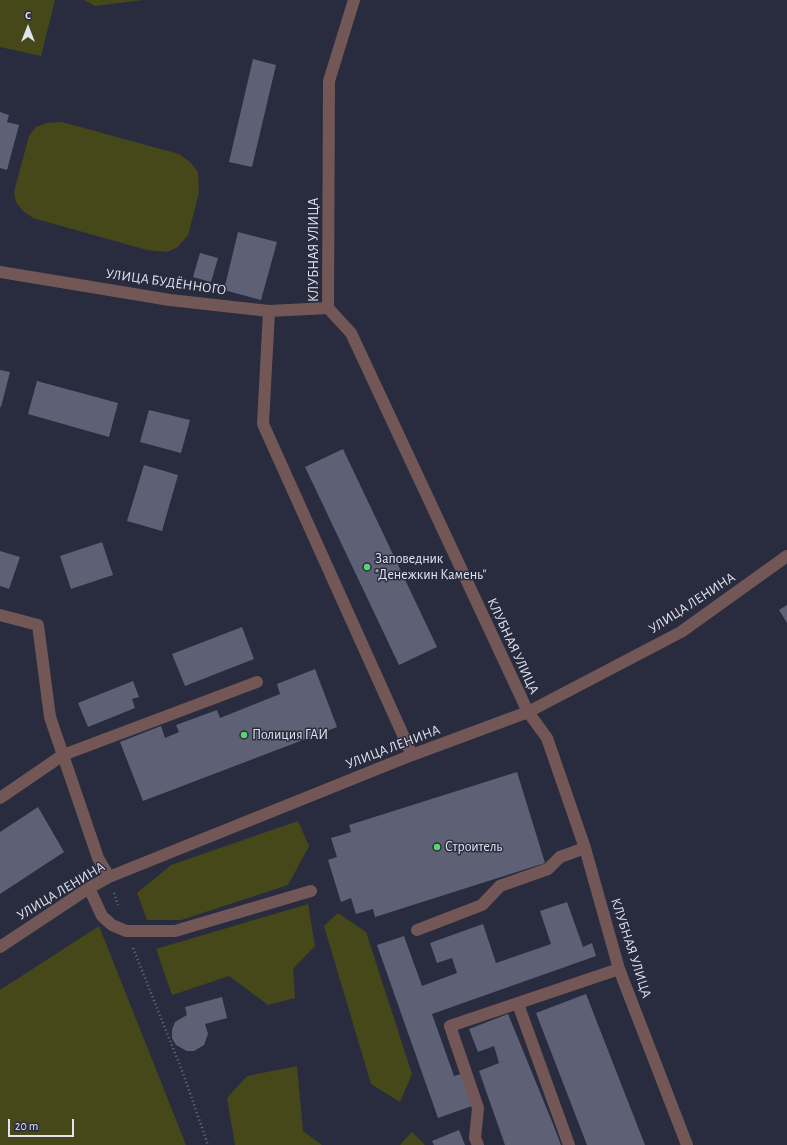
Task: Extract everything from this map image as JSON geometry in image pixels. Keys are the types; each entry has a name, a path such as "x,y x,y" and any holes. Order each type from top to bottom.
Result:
{"street":[{"name":"КЛУБНАЯ УЛИЦА","path":"354,0 329,81 328,308 351,333 528,712 547,738 586,848 619,969 687,1145"},
{"name":"УЛИЦА БУДЁННОГО","path":"0,272 170,300 269,311 328,308"},
{"path":"269,311 264,424 412,755"},
{"name":"УЛИЦА ЛЕНИНА","path":"0,947 89,888 109,877 412,755 528,712 681,632 787,556"},
{"path":"0,615 38,625 50,717 98,858 109,877"},
{"path":"0,798 63,755 257,682"},
{"path":"417,930 482,905 500,886 548,869 560,857 586,848"},
{"path":"89,888 102,916 112,925 126,931 175,931 311,891"},
{"path":"478,1145 475,1138 478,1108 450,1026 619,969"},
{"path":"518,1004 569,1145"}],"path":[{"path":"109,877 126,931 183,1072 208,1145"}],"shaded area":[{"path":"0,0 55,0 41,56 0,47"},
{"path":"84,0 143,0 95,6"},
{"path":"62,122 179,154 190,162 198,172 199,193 188,235 178,247 167,252 147,250 33,218 23,211 16,202 14,192 29,136 36,127 47,123"},
{"path":"298,821 309,846 288,885 181,920 147,920 137,893 171,865"},
{"path":"308,904 315,946 293,969 295,998 268,1005 229,976 172,995 156,949"},
{"path":"338,913 366,932 412,1074 400,1102 371,1084 324,926"},
{"path":"99,926 186,1145 0,1145 0,990"},
{"path":"297,1066 303,1131 322,1145 235,1145 227,1098 247,1076"},
{"path":"412,1132 425,1145 400,1145"}],"building":[{"path":"253,59 276,65 252,167 229,162"},
{"path":"0,112 9,115 7,122 19,125 7,170 0,168"},
{"path":"238,232 277,242 261,300 224,290"},
{"path":"200,253 218,258 211,282 193,277"},
{"path":"0,370 10,372 1,407 0,407"},
{"path":"37,381 118,403 109,437 28,414"},
{"path":"149,410 190,420 181,453 140,442"},
{"path":"343,449 437,647 399,665 305,467"},
{"path":"144,465 178,475 162,531 127,521"},
{"path":"102,542 113,575 71,589 60,556"},
{"path":"0,551 20,557 9,589 0,586"},
{"path":"787,605 787,623 779,610"},
{"path":"242,627 254,659 185,686 172,654"},
{"name":"Полиция ГАИ","path":"315,669 337,727 143,801 120,742 161,726 165,738 179,732 176,725 217,710 220,718 280,694 277,684"},
{"path":"133,681 139,697 132,699 135,708 88,727 78,703"},
{"name":"Строитель","path":"517,772 545,863 375,917 373,909 356,914 351,898 341,902 328,860 337,857 331,838 351,832 349,825"},
{"path":"38,807 64,852 0,894 0,832"},
{"path":"567,902 583,947 592,943 596,956 432,1014 454,1076 461,1074 472,1106 438,1118 377,945 404,936 422,986 457,973 452,958 437,963 430,943 483,924 496,963 551,944 540,911"},
{"path":"586,994 645,1145 587,1145 536,1013"},
{"path":"222,997 227,1018 205,1024 208,1034 204,1045 194,1051 187,1051 176,1045 172,1038 172,1030 175,1022 187,1015 185,1007"},
{"path":"508,1014 561,1145 505,1145 479,1071 499,1063 494,1046 478,1052 469,1029"},
{"path":"459,1130 465,1145 434,1145 432,1141"}],"place":[{"name":"Заповедник \"Денежкин Камень\"","path":"367,567"},
{"name":"Полиция ГАИ","path":"244,735"},
{"name":"Строитель","path":"437,847"}]}
